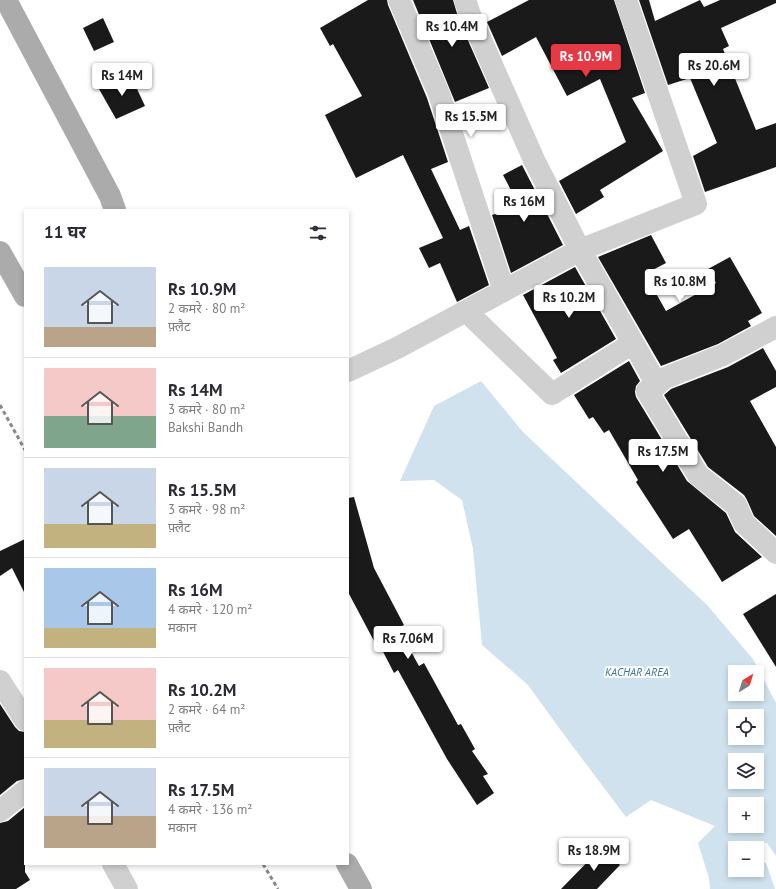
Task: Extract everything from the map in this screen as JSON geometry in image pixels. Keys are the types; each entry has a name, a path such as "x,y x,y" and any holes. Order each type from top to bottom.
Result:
{"main road":[{"path":"6,0 113,203"},
{"path":"0,252 24,294"},
{"path":"348,865 361,889"}],"street":[{"path":"399,0 439,94 504,291"},
{"path":"465,0 470,15 534,160 580,250 657,385"},
{"path":"349,371 397,348 580,250 696,204 626,0"},
{"path":"466,311 552,394 633,342"},
{"path":"776,328 723,355 665,378 647,391 698,475 736,505 744,523 776,553"},
{"path":"0,681 24,718"},
{"path":"0,811 24,793"},
{"path":"114,865 127,889"}],"water":[{"name":"KACHAR AREA","path":"481,381 523,432 707,605 753,659 756,665 728,665 728,701 764,701 764,680 776,703 776,856 767,843 764,843 764,841 728,841 728,877 764,877 764,862 766,863 775,889 710,889 709,878 698,843 715,826 651,800 626,817 528,685 482,645 473,549 462,500 434,480 400,481 434,406"}],"building":[{"path":"368,0 387,0 427,98 448,162 431,169 460,230 469,226 489,285 457,302 440,263 429,268 419,248 443,238 403,155 356,178 325,115 362,96 333,44 330,46 320,28"},
{"path":"413,0 453,0 459,20 489,88 455,102"},
{"path":"529,0 614,0 645,93 632,98 663,151 600,190 604,197 576,214 559,181 626,142 600,79 567,96 536,37 502,56 487,22"},
{"path":"639,0 649,0 655,21 700,0 704,7 720,0 776,0 776,3 721,28 729,46 723,49 756,130 776,123 776,167 705,192 693,156 717,143 690,78 668,85"},
{"path":"103,18 114,42 94,51 83,28"},
{"path":"130,74 145,106 116,119 99,89"},
{"path":"522,165 563,245 511,273 492,215 498,213 494,206 514,196 503,175"},
{"path":"651,235 666,263 645,274 666,311 716,283 708,269 730,257 762,313 748,321 751,326 718,344 661,366 598,257"},
{"path":"575,267 616,339 561,373 553,360 557,358 523,295"},
{"path":"763,348 776,371 776,387 750,401 776,447 776,536 754,516 744,495 708,467 664,395 671,389 728,367"},
{"path":"629,361 640,381 636,386 636,397 687,481 726,513 735,532 762,557 722,582 689,529 673,539 636,482 638,480 609,430 604,433 593,417 589,419 574,395"},
{"path":"354,497 374,568 404,625 398,628 419,666 424,663 458,725 461,724 475,749 472,751 488,774 483,776 494,793 477,805 447,759 398,670 394,673 377,640 374,641 349,594 349,498"},
{"path":"24,539 24,592 12,568 0,576 0,551"},
{"path":"776,594 776,667 743,614"},
{"path":"0,704 15,727 19,731 24,732 24,779 17,781 0,795"},
{"path":"24,808 24,865 25,872 30,880 16,889 0,889 0,823 8,821"},
{"path":"602,847 620,865 597,889 561,889"}],"railway":[{"path":"0,405 24,448"},
{"path":"264,865 278,889"}]}
